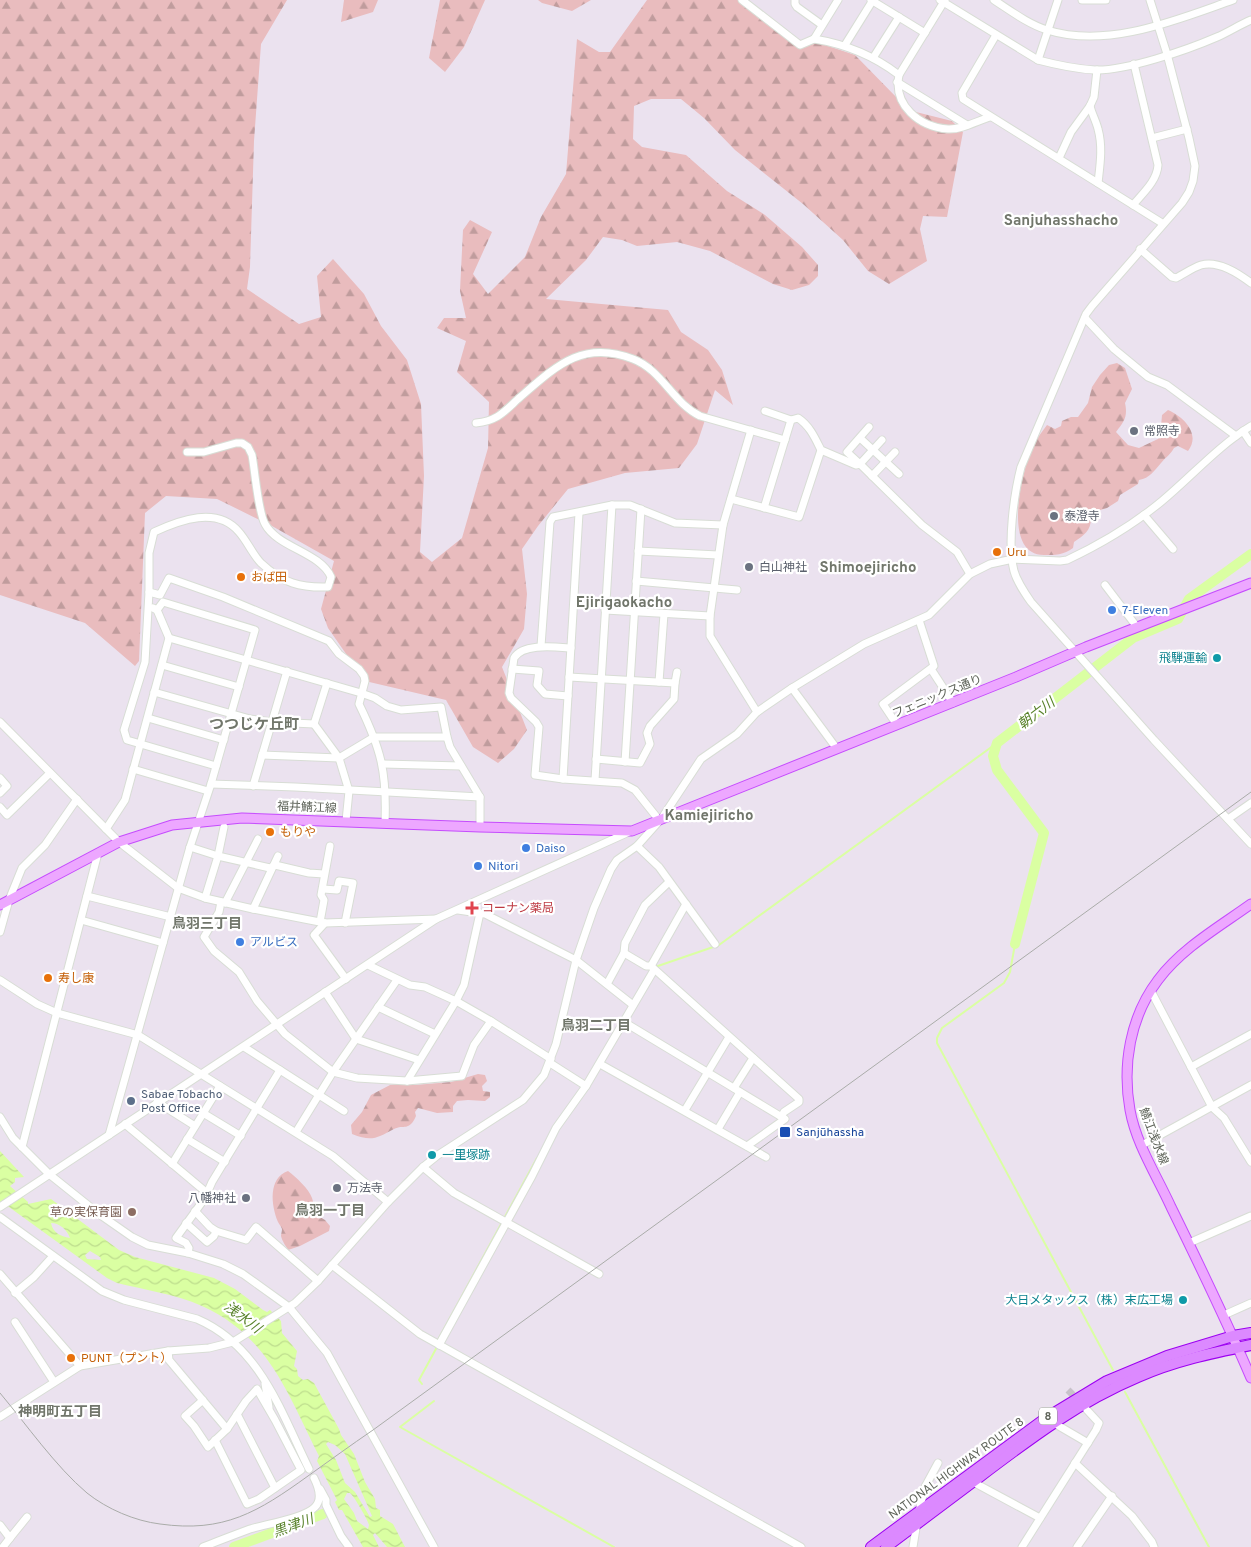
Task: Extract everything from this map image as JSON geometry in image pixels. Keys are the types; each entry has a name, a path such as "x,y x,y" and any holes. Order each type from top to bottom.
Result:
{"highway":[{"name":"NATIONAL HIGHWAY ROUTE 8","path":"871,1547 1046,1418 1107,1381 1168,1356 1233,1336 1251,1333"},
{"name":"NATIONAL HIGHWAY ROUTE 8","path":"886,1547 1052,1422 1103,1393 1137,1377 1189,1359 1251,1345"}],"main road":[{"name":"フェニックス通り","path":"632,831 953,703 1074,652 1251,583"},
{"name":"福井鯖江線","path":"0,905 119,842 172,825 242,818 632,831"},
{"name":"鯖江浅水線","path":"1251,904 1178,958 1158,981 1151,991 1134,1027 1127,1068 1130,1112 1142,1145 1224,1315 1251,1378"}],"street":[{"path":"742,0 800,45 814,39 846,45 886,65 898,79 967,125"},
{"path":"795,0 797,7 822,25"},
{"path":"814,39 836,3 829,0"},
{"path":"846,45 872,0 925,33"},
{"path":"994,0 1030,23 1048,30 1088,36 1106,35 1158,24 1233,0"},
{"path":"1038,60 1058,0"},
{"path":"1082,0 1106,0"},
{"path":"1150,0 1187,129 1195,166 1193,181 1182,203 1140,249 1092,306 1085,318 1021,467 1012,528 1014,571 1031,602 1074,652 1251,844"},
{"path":"990,117 949,129 920,121 907,111 901,100 898,79 943,1 1038,60 1055,65 1097,70 1134,64 1167,54 1218,37 1251,20"},
{"path":"873,58 899,17"},
{"path":"996,35 962,93 963,100 1059,158 1162,224"},
{"path":"1133,205 1154,179 1158,165 1134,64"},
{"path":"1059,158 1072,132 1094,97 1097,70"},
{"path":"1090,106 1100,138 1101,153 1098,184"},
{"path":"1152,138 1187,129"},
{"path":"1140,249 1172,277 1176,278 1201,265 1208,264 1221,266 1251,283"},
{"path":"1085,318 1114,349 1148,377 1167,385 1240,433 1251,443"},
{"path":"476,423 489,422 502,414 543,377 575,356 585,352 596,351 635,359 646,366 659,375 673,393 694,414 785,440"},
{"path":"765,411 792,420 798,418 811,431 821,450 856,465 860,464 882,440"},
{"path":"764,508 792,420"},
{"path":"0,1417 80,1366 168,1352 209,1348 233,1342 289,1307 318,1281 388,1202 423,1167 438,1155 522,1100 544,1075 556,1044 576,960 594,908 611,868 623,855 637,846 661,819 701,759 737,734 757,712 792,688 864,644 930,615 970,574 990,564 1013,559 1067,560 1120,532 1144,515 1240,433 1251,426"},
{"path":"869,427 847,452 922,525 957,552 970,574"},
{"path":"751,430 723,525 713,587 710,636 757,712"},
{"path":"860,438 899,474"},
{"path":"187,452 204,452 236,442 248,447 252,455 264,524 273,535 324,567 331,577 328,587 305,587 273,573 260,562 250,544 226,520 197,518 179,521 154,532 149,554 145,662 124,730 127,740 216,766"},
{"path":"731,499 799,517 821,450"},
{"path":"872,476 895,452"},
{"path":"541,646 550,522 553,517 612,505 630,504 675,523 723,525"},
{"path":"595,780 612,505"},
{"path":"625,762 641,508"},
{"path":"563,780 579,513"},
{"path":"1144,515 1173,549"},
{"path":"638,551 718,556"},
{"path":"149,592 160,595 169,578 223,597 329,641 339,654 359,669 364,676 365,682 359,704 374,736 383,764 386,793 385,823"},
{"path":"636,581 737,590"},
{"path":"1105,585 1137,628"},
{"path":"109,1135 178,888 224,740 255,630 163,602 157,610"},
{"path":"106,829 125,800 169,638 157,610 148,606"},
{"path":"605,610 710,616"},
{"path":"659,682 664,614"},
{"path":"897,725 883,704 934,666 919,620"},
{"path":"169,638 361,693 375,698 387,706 401,710 441,707 447,738 480,797 480,827"},
{"path":"571,648 541,646 517,654 514,658 509,692 511,698 536,722 538,727 535,775 563,780 595,780 622,783 634,790 661,819"},
{"path":"162,665 239,687"},
{"path":"512,669 539,671 537,686 545,694 568,696"},
{"path":"931,669 953,703"},
{"path":"253,786 286,671"},
{"path":"596,759 640,763 650,744 647,734 650,726 674,699 677,672"},
{"path":"569,676 675,683"},
{"path":"314,724 327,683"},
{"path":"792,688 838,749"},
{"path":"154,692 250,719 314,724"},
{"path":"148,718 224,740"},
{"path":"0,722 119,842 178,888 205,898 323,922 345,923 436,919"},
{"path":"314,724 339,758 349,791 346,821"},
{"path":"262,755 339,758 374,736 447,738"},
{"path":"383,764 462,766"},
{"path":"132,769 209,788 295,787 480,797"},
{"path":"0,807 7,815 50,773"},
{"path":"0,778 7,786 0,793"},
{"path":"0,932 22,868 45,845 76,799"},
{"path":"1228,819 1251,803"},
{"path":"205,898 218,856 224,827"},
{"path":"0,1207 436,919 632,831"},
{"path":"258,839 223,902 220,912 204,937 214,952 239,972 257,1001 285,1034 332,1072 357,1078 408,1081 462,1076 474,1045 491,1021"},
{"path":"330,846 321,896 324,900 323,922 314,935 346,979"},
{"path":"637,846 660,867 715,944"},
{"path":"190,847 218,856 270,868 274,865 309,873 324,874"},
{"path":"22,1147 98,853"},
{"path":"253,909 278,856"},
{"path":"323,888 337,890 339,881 353,883 345,923"},
{"path":"607,984 624,953 625,943 645,905 669,882"},
{"path":"87,896 170,917"},
{"path":"439,1345 532,1176 556,1128 586,1086 634,1006 686,904"},
{"path":"457,910 485,914 576,960 634,1006"},
{"path":"408,1081 464,985 480,913"},
{"path":"81,920 163,943"},
{"path":"624,953 653,968 799,1099 799,1102 784,1112 781,1117"},
{"path":"368,965 397,980 410,985 425,987 456,1001 491,1021 586,1086"},
{"path":"0,980 37,1004 57,1013 138,1035 333,1156 388,1202"},
{"path":"296,1132 332,1072 397,980"},
{"path":"1151,991 1212,1107 1224,1118 1251,1162"},
{"path":"324,992 356,1039 419,1060"},
{"path":"378,1007 435,1034"},
{"path":"624,1022 784,1119 747,1146"},
{"path":"1191,1067 1251,1034"},
{"path":"685,1110 729,1037"},
{"path":"244,1047 344,1111"},
{"path":"718,1129 753,1058"},
{"path":"600,1064 766,1157"},
{"path":"188,1253 189,1248 186,1243 176,1238 207,1193 280,1070"},
{"path":"1142,1145 1251,1085"},
{"path":"172,1164 220,1086"},
{"path":"157,1102 195,1126"},
{"path":"203,1113 240,1136"},
{"path":"0,1117 13,1138 47,1175 132,1237 148,1245 188,1253 223,1264 243,1274 289,1307 327,1353 434,1547"},
{"path":"125,1124 207,1193"},
{"path":"187,1139 225,1162"},
{"path":"423,1167 454,1193 599,1274"},
{"path":"195,1211 216,1231 246,1240 256,1226 318,1281"},
{"path":"1188,1243 1251,1216"},
{"path":"0,1217 92,1285 113,1296 196,1320 218,1331 233,1342 248,1356 265,1381 309,1469"},
{"path":"186,1223 207,1242 214,1236 216,1231"},
{"path":"15,1293 34,1277 53,1256"},
{"path":"332,1265 400,1320 439,1345 801,1547"},
{"path":"0,1274 80,1366"},
{"path":"1224,1315 1251,1303"},
{"path":"15,1322 54,1382"},
{"path":"168,1352 169,1360 227,1429"},
{"path":"265,1381 269,1410"},
{"path":"203,1400 186,1416 208,1448 215,1440 227,1429 246,1401 257,1390 301,1470 247,1504 215,1440"},
{"path":"1022,1547 1099,1423 1087,1410"},
{"path":"237,1414 275,1488"},
{"path":"1052,1422 1088,1443"},
{"path":"913,1547 925,1487 938,1463"},
{"path":"1075,1463 1132,1516 1154,1547"},
{"path":"314,1478 326,1500 326,1505 341,1536 349,1547"},
{"path":"973,1482 1040,1518"},
{"path":"203,1547 250,1529 306,1513 316,1506 318,1502 318,1487"},
{"path":"1077,1547 1112,1496"},
{"path":"3,1547 27,1517"},
{"path":"0,1526 10,1538"},
{"path":"341,1536 340,1539 344,1547"}],"green space":[{"path":"0,0 287,0 261,44 254,141 250,267 247,289 299,324 321,317 317,276 333,259 364,294 381,326 407,360 421,404 424,476 420,552 432,562 462,538 488,448 489,402 457,372 466,341 437,328 444,318 466,318 460,291 463,230 470,220 492,232 473,274 488,294 525,257 541,217 566,174 577,39 599,52 610,52 647,0 738,0 799,49 816,42 855,55 912,111 952,121 963,132 947,217 923,216 920,229 927,261 889,284 868,271 843,240 803,204 735,150 704,118 681,99 651,99 634,106 633,139 642,147 686,155 727,191 765,215 802,247 818,265 818,276 809,285 792,290 773,284 710,251 677,242 637,246 622,240 603,237 586,260 546,299 668,310 681,332 708,350 722,370 733,405 715,390 697,444 679,468 625,473 568,489 522,549 527,594 524,629 502,667 527,730 514,749 498,763 473,747 446,700 365,681 328,628 321,609 334,561 272,526 217,499 166,496 145,513 139,661 135,666 85,623 0,595"},
{"path":"344,0 378,0 373,12 341,22"},
{"path":"440,0 485,0 464,47 445,72 429,58"},
{"path":"538,0 591,0 572,11 542,3"},
{"path":"1117,363 1125,368 1132,389 1125,403 1125,419 1116,432 1128,445 1139,448 1160,438 1162,415 1168,410 1180,417 1189,427 1193,438 1192,445 1188,451 1178,446 1174,448 1149,476 1139,480 1138,484 1120,495 1118,501 1107,508 1097,511 1091,518 1091,522 1084,535 1074,542 1073,548 1070,550 1052,555 1031,551 1023,542 1019,527 1018,510 1024,474 1032,448 1047,425 1055,429 1061,426 1062,421 1071,417 1078,417 1088,403 1092,387 1100,375 1109,365"},
{"path":"478,1074 485,1075 487,1081 482,1086 483,1091 490,1092 490,1097 485,1101 457,1101 453,1106 453,1112 437,1113 418,1108 415,1112 416,1116 409,1126 398,1128 374,1138 365,1138 352,1134 351,1125 362,1112 371,1095 390,1085 451,1082"},
{"path":"288,1171 308,1191 313,1202 315,1214 325,1220 330,1226 329,1231 288,1250 281,1235 282,1229 274,1208 273,1193 277,1180"}],"water":[{"name":"浅水川","path":"0,1151 24,1177 15,1178 15,1182 10,1186 28,1204 51,1199 119,1250 135,1257 214,1278 235,1289 263,1310 267,1312 270,1310 281,1321 282,1333 297,1351 294,1366 297,1369 298,1376 303,1380 308,1379 314,1383 341,1435 354,1454 365,1482 375,1499 376,1508 380,1510 380,1516 393,1524 405,1547 387,1547 375,1533 373,1535 379,1547 363,1547 342,1510 339,1510 335,1502 337,1500 317,1461 319,1456 286,1390 274,1369 244,1334 225,1319 202,1306 171,1295 117,1283 107,1278 9,1207 3,1208 0,1205","holes":["51,1223 60,1226 67,1232 70,1238 58,1234 53,1229","90,1251 100,1257 101,1260 87,1259 85,1255","328,1442 335,1445 345,1454 372,1516 370,1517 355,1492 345,1483 336,1460 326,1444","347,1493 352,1495 366,1518 369,1525 368,1529 357,1521 344,1499"]}],"waterway":[{"name":"朝六川","path":"1015,944 1044,833 997,770 993,756 997,743 1133,638 1178,619 1189,599 1251,554"},
{"path":"655,967 719,945 997,743"},
{"path":"1015,944 1010,972 1004,983 942,1028 937,1038 937,1043 1113,1370"},
{"path":"438,1340 537,1158"},
{"path":"422,1384 419,1380 437,1347"},
{"path":"1125,1392 1209,1547"},
{"path":"434,1401 400,1427 614,1547"},
{"name":"黒津川","path":"234,1547 323,1514"}],"tunnel":[{"path":"1068,1390 1080,1402"}],"tram line":[{"path":"0,1393 75,1483 95,1499 122,1513 141,1520 183,1526 222,1522 256,1509 290,1489 373,1430 1251,792"}],"place":[{"name":"常照寺","path":"1134,431"},
{"name":"泰澄寺","path":"1054,516"},
{"name":"Uru","path":"997,552"},
{"name":"白山神社","path":"749,567"},
{"name":"おば田","path":"241,577"},
{"name":"7-Eleven","path":"1112,610"},
{"name":"飛騨運輸","path":"1217,658"},
{"name":"もりや","path":"270,832"},
{"name":"Daiso","path":"526,848"},
{"name":"Nitori","path":"478,866"},
{"name":"コーナン薬局","path":"472,908"},
{"name":"アルビス","path":"240,942"},
{"name":"寿し康","path":"48,978"},
{"name":"Sabae Tobacho Post Office","path":"131,1101"},
{"name":"Sanjūhassha","path":"785,1132"},
{"name":"一里塚跡","path":"432,1155"},
{"name":"万法寺","path":"337,1188"},
{"name":"八幡神社","path":"246,1198"},
{"name":"草の実保育園","path":"132,1212"},
{"name":"大日メタックス（株）末広工場","path":"1183,1300"},
{"name":"PUNT（プント）","path":"71,1358"}],"district":[{"name":"Sanjuhasshacho","path":"1061,220"},
{"name":"Shimoejiricho","path":"868,567"},
{"name":"Ejirigaokacho","path":"624,602"},
{"name":"つつじケ丘町","path":"254,724"},
{"name":"Kamiejiricho","path":"709,815"},
{"name":"鳥羽三丁目","path":"207,923"},
{"name":"鳥羽二丁目","path":"596,1025"},
{"name":"鳥羽一丁目","path":"330,1210"},
{"name":"神明町五丁目","path":"60,1411"}]}
